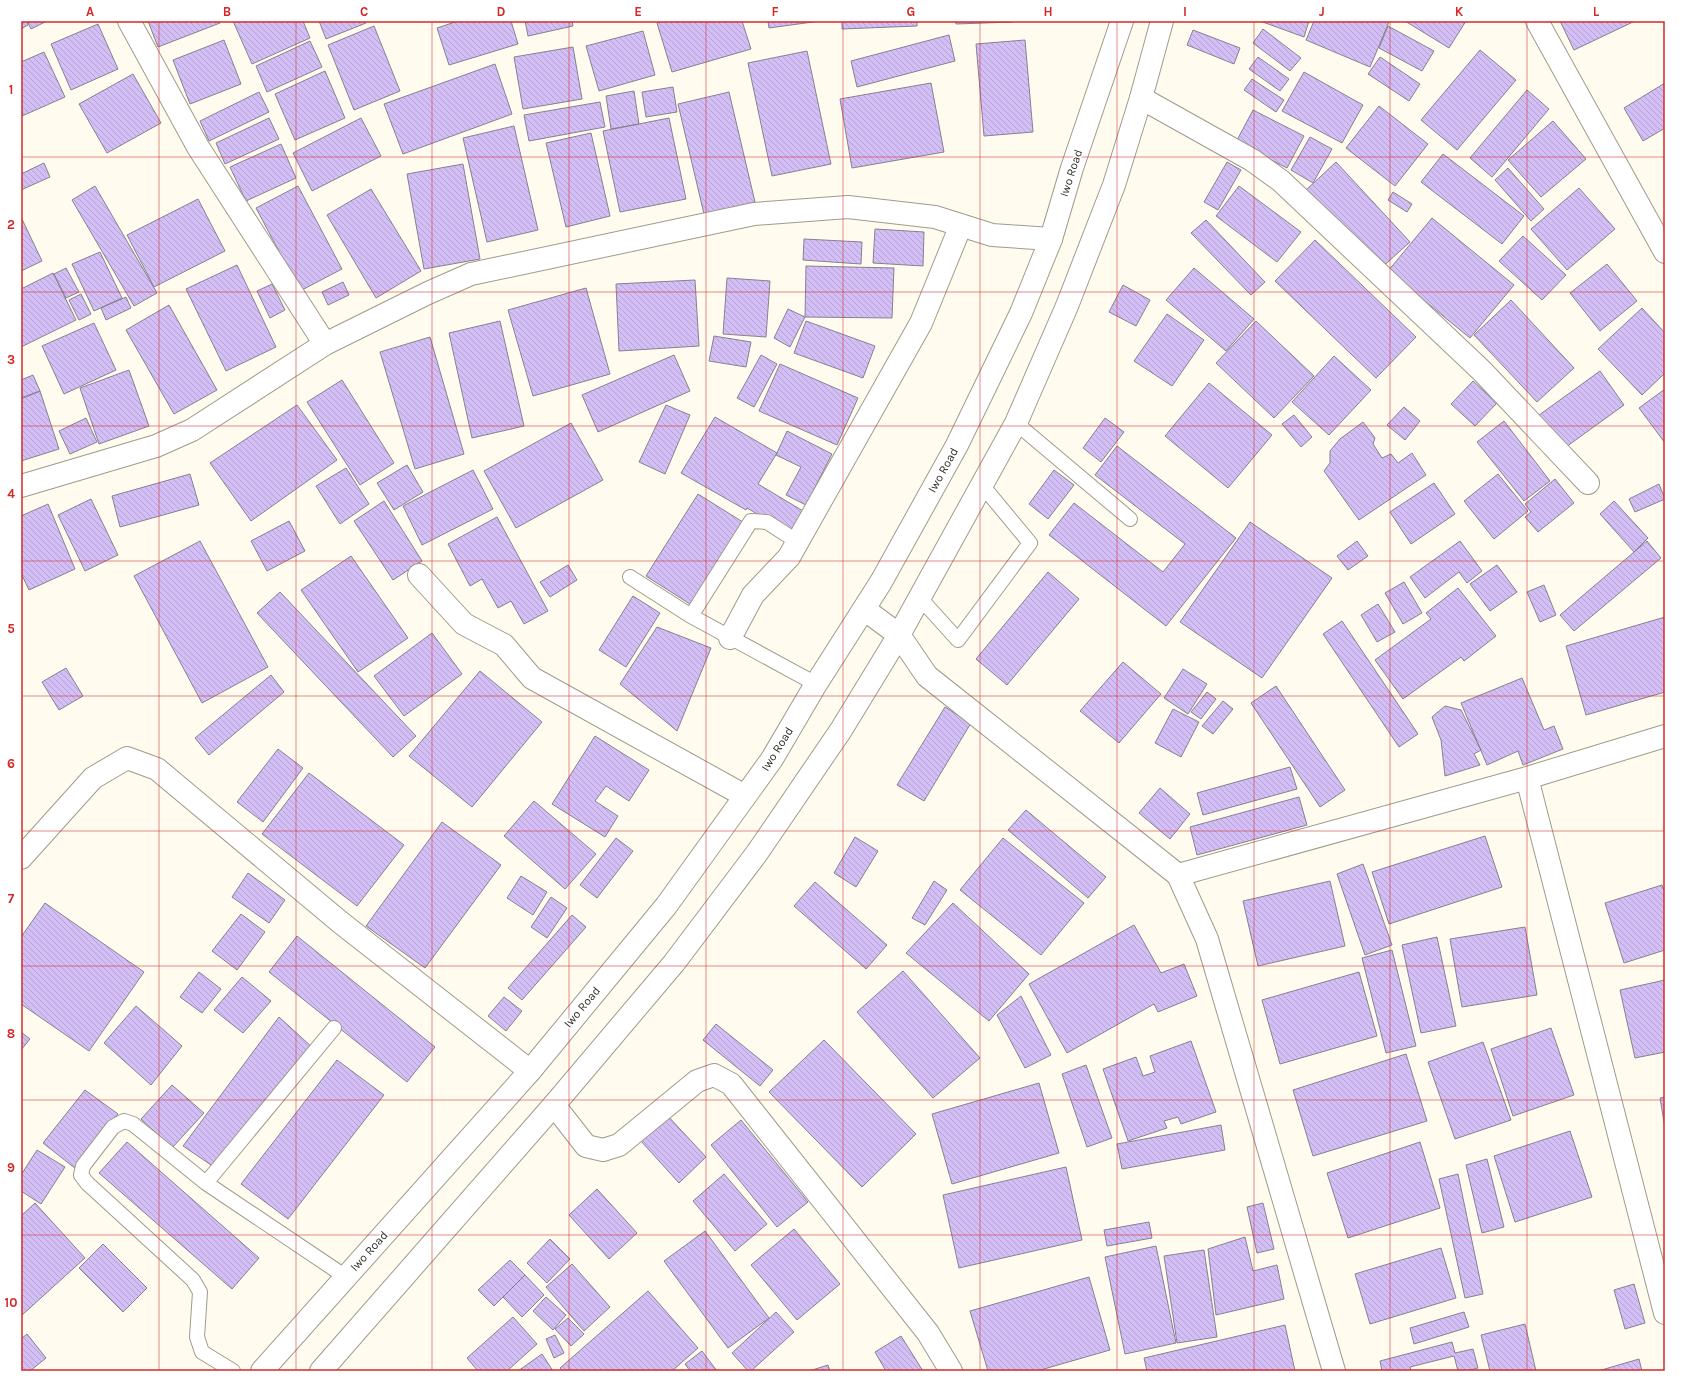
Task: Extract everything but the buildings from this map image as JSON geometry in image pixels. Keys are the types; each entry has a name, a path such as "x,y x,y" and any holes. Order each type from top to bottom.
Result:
{"street":[{"path":"129,21 198,148 325,344"},
{"name":"Iwo Road","path":"266,1370 346,1277 530,1071 666,906 772,759 816,684 881,582 957,445 1021,313 1051,239 1072,168 1122,21"},
{"path":"321,1371 554,1105 674,963 757,853 840,730 899,635 1016,423 1076,284 1114,185 1141,98 1162,21"},
{"path":"1537,21 1665,252"},
{"path":"1141,98 1252,160 1281,181 1482,371 1588,483"},
{"path":"21,486 156,446 192,430 325,344 428,293 471,274 754,214 848,207 935,217 992,235 1051,239"},
{"path":"730,638 753,596 789,557 921,322 960,225"},
{"path":"419,575 464,624 504,645 532,678 745,796"},
{"path":"864,609 899,635 927,676 1178,875 1207,939 1334,1371"},
{"path":"1178,875 1527,778 1665,736"},
{"path":"21,858 92,778 127,758 157,769 340,922 530,1071"},
{"path":"1527,778 1665,1313"},
{"path":"554,1105 586,1146 603,1150 619,1145 697,1081 714,1075 731,1084 928,1333 951,1371"}],"lane":[{"path":"1016,423 1130,519"},
{"path":"920,598 958,640 1030,543 982,485"},
{"path":"691,616 751,521 767,522 798,542"},
{"path":"630,577 691,616 816,684"},
{"path":"206,1183 334,1028"},
{"path":"233,1371 202,1352 197,1337 200,1292 193,1280 81,1176 83,1166 113,1127 124,1121 133,1124 206,1183 346,1277"}]}
